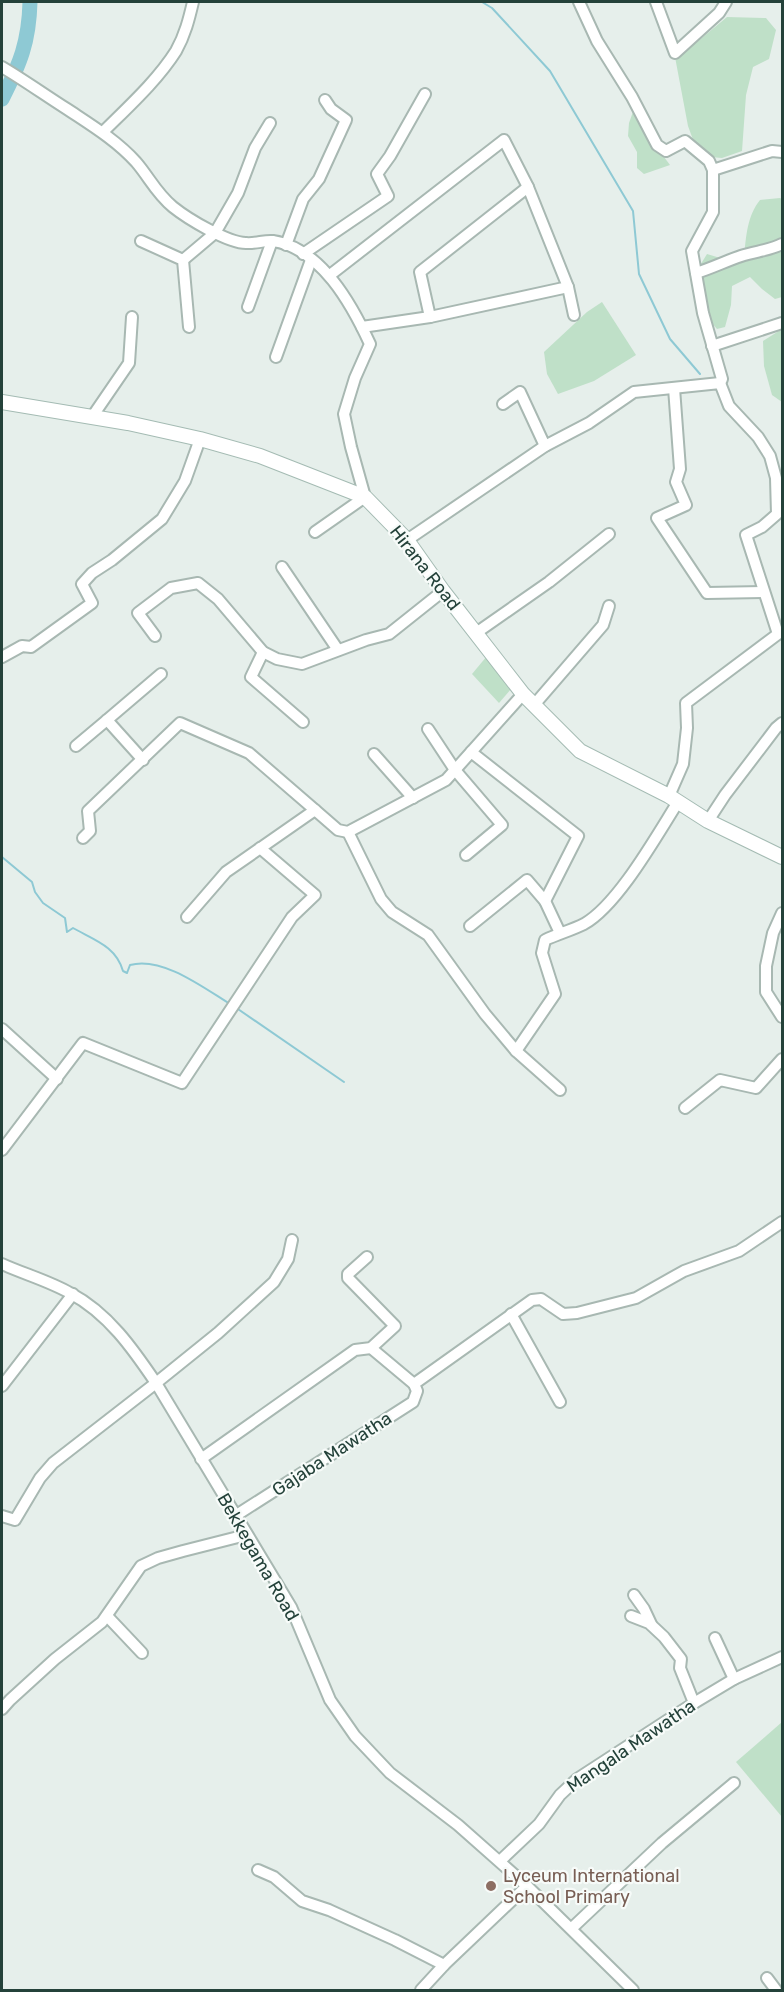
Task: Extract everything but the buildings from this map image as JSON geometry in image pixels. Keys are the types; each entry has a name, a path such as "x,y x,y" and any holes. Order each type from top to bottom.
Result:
{"street":[{"path":"103,132 150,83 176,51 187,27 193,2"},
{"path":"516,1051 555,994 542,953 545,940 584,924 601,912 637,867 674,799 683,764 687,728 686,702 780,638 746,535 762,527 777,513 776,478 770,456 758,437 729,406 720,383 722,379 703,313 692,251 713,212 713,170 710,161 685,141 666,152 657,145 632,97 597,41 579,2"},
{"path":"656,2 675,53 719,13 726,2"},
{"path":"5,69 103,132 136,162 152,187 173,207 215,233 244,244 272,241 286,245 307,257 330,275 370,344 355,378 344,414 365,497 315,532"},
{"path":"276,357 307,257 388,196 377,174 390,156 425,94"},
{"path":"286,245 303,199 319,179 346,120 331,109 325,100"},
{"path":"183,260 215,233 238,193 255,148 270,123"},
{"path":"330,275 504,140 528,187 568,287 574,315"},
{"path":"713,170 772,151 783,152"},
{"path":"430,317 420,272 528,187"},
{"path":"141,241 183,260"},
{"path":"248,307 272,241"},
{"path":"696,273 724,264 741,255 773,249 783,244"},
{"path":"183,260 189,327"},
{"path":"362,327 430,317 568,287"},
{"path":"92,417 129,363 132,318"},
{"path":"712,346 783,323"},
{"path":"407,540 545,446 590,423 634,392 720,383"},
{"path":"674,388 680,469 676,482 686,505 657,518 707,593 763,592"},
{"path":"503,404 520,392 545,446"},
{"name":"Hirana Road","path":"2,402 128,423 200,439 260,456 365,497 407,540 442,591 523,694 580,751 674,799 708,821 783,857"},
{"path":"2,657 22,646 31,647 92,603 82,584 92,573 112,560 162,519 186,481 200,439"},
{"path":"476,633 549,582 609,534"},
{"path":"282,567 338,650"},
{"path":"155,636 138,613 171,588 198,583 218,599 263,652 278,659 302,664 389,634 442,591"},
{"path":"534,705 603,625 609,606"},
{"path":"263,652 250,677 303,722"},
{"path":"76,746 161,674"},
{"path":"83,838 90,831 88,811 180,723 249,753 338,830 348,832 446,780 523,694"},
{"path":"107,720 143,760"},
{"path":"708,821 739,776 776,728 783,723"},
{"path":"428,729 455,770 502,825 466,855"},
{"path":"471,752 578,836 545,900"},
{"path":"374,754 413,798"},
{"path":"187,917 226,872 315,810"},
{"path":"348,832 381,899 392,912 428,936 485,1014 516,1051 560,1090"},
{"path":"2,1150 83,1043 182,1083 292,917 315,895 260,848"},
{"path":"470,926 527,880 545,900 560,933"},
{"path":"783,913 773,933 766,966 766,992 783,1017"},
{"path":"2,1029 57,1079"},
{"path":"685,1108 720,1080 756,1088 783,1059"},
{"path":"371,1348 414,1384 532,1300 541,1299 563,1314 578,1313 636,1298 684,1272 739,1251 783,1222"},
{"path":"2,1516 15,1520 40,1478 53,1463 218,1333 274,1282 288,1259 292,1240"},
{"path":"201,1459 355,1350 371,1348 395,1326 348,1278 348,1274 366,1257"},
{"name":"Bekkegama Road","path":"2,1264 73,1294 101,1315 132,1347 291,1607 330,1700 355,1736 390,1773 458,1825 500,1861 633,1990"},
{"path":"2,1386 73,1294"},
{"path":"511,1314 560,1402"},
{"name":"Gajaba Mawatha","path":"235,1516 413,1402 417,1391 414,1384"},
{"path":"2,1709 48,1665 102,1622 141,1566 158,1558 246,1535"},
{"path":"634,1595 651,1624 681,1659 680,1668 694,1703"},
{"path":"107,1616 142,1653"},
{"path":"631,1616 651,1624"},
{"path":"715,1638 734,1679"},
{"name":"Mangala Mawatha","path":"500,1861 539,1824 570,1784 734,1679 783,1657"},
{"path":"572,1929 662,1843 734,1783"},
{"path":"258,1870 272,1876 302,1901 329,1910 444,1965"},
{"path":"421,1990 527,1886"},
{"path":"767,1978 776,1990"}],"green space":[{"path":"727,17 766,18 776,30 769,59 753,67 746,95 742,151 722,158 699,156 688,126 675,57"},
{"path":"634,109 670,165 644,174 637,168 637,152 628,136 629,123"},
{"path":"782,199 782,297 775,299 750,277 732,286 731,305 725,327 717,329 710,321 699,267 707,254 730,261 744,258 748,227 756,206 760,200"},
{"path":"602,302 636,355 594,381 558,394 547,374 544,352 587,312"},
{"path":"782,329 782,402 772,395 764,366 763,341"},
{"path":"487,656 511,689 499,703 472,674"},
{"path":"782,1722 782,1817 736,1762"}],"waterway":[{"path":"2,99 22,52 28,29 30,2"},
{"path":"482,2 492,8 550,71 633,211 639,274 670,339 700,374"},
{"path":"2,857 32,882 35,892 43,903 65,918 67,932 73,928 103,945 115,955 123,971 127,973 130,965 142,963 169,969 230,1004"},
{"path":"235,1007 344,1082"}],"place":[{"name":"Lyceum International School Primary","path":"491,1886"}]}
